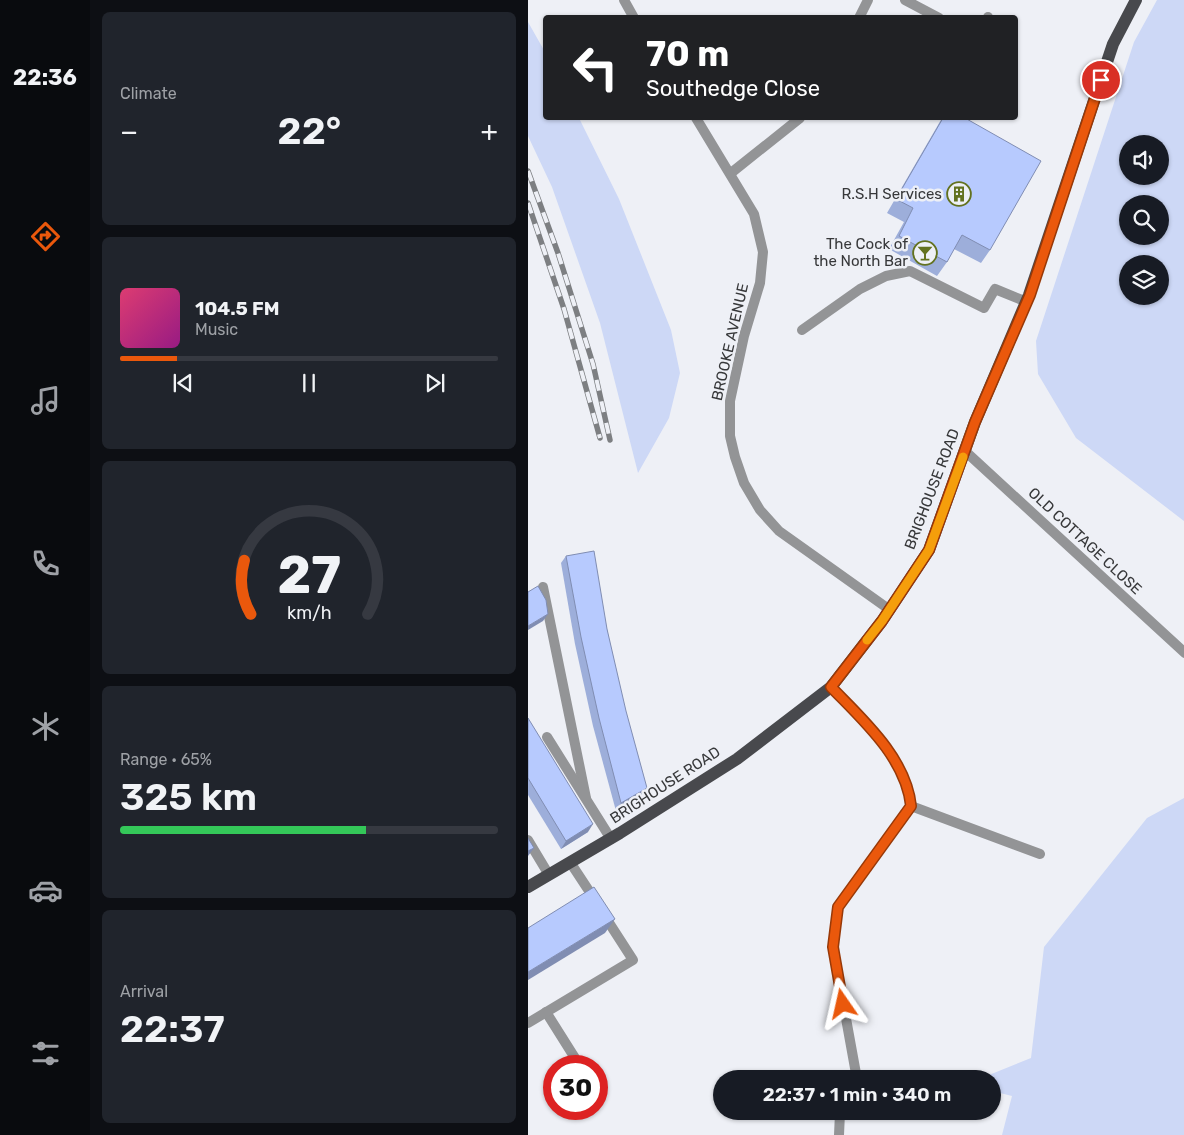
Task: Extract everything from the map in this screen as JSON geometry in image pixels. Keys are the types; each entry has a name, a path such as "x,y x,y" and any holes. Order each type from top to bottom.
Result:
{"main road":[{"name":"BRIGHOUSE ROAD","path":"528,887 611,839 737,759 831,687 890,610 929,550 975,422 1026,302 1113,44 1136,0"}],"street":[{"path":"624,0 632,15"},
{"path":"860,15 868,0"},
{"path":"905,0 933,15"},
{"name":"BROOKE AVENUE","path":"697,120 754,214 763,252 760,283 744,336 730,401 730,436 744,483 760,510 779,531 890,610"},
{"path":"730,173 797,120"},
{"path":"802,330 860,289 886,276 910,271 984,308 995,289 1026,302"},
{"name":"OLD COTTAGE CLOSE","path":"965,451 1184,653"},
{"path":"543,587 586,798"},
{"path":"831,687 862,718 894,758 910,792 911,806 838,907 833,947 855,1070"},
{"path":"547,737 611,839"},
{"path":"911,806 1040,854"},
{"path":"528,840 549,875"},
{"path":"528,1023 633,960 570,862"},
{"path":"546,1012 573,1055"},
{"path":"839,1135 840,1120"}],"shaded area":[{"path":"1157,0 1184,0 1184,521 1076,438 1038,374 1036,341 1134,42"},
{"path":"528,22 543,48 543,120 580,120 619,199 671,330 680,373 669,418 638,473 600,323 552,187 528,136"},
{"path":"1184,798 1184,1135 1002,1135 1012,1096 1001,1093 1001,1070 1031,1058 1044,947 1147,818"}],"building":[{"name":"R.S.H Services","path":"942,120 969,120 1041,161 990,250 962,235 947,262 899,236 913,208 896,199"},
{"path":"594,551 607,629 626,711 647,788 621,803 599,718 566,556"},
{"path":"538,586 546,600 548,614 528,626 528,592"},
{"path":"528,718 593,824 566,841 528,778"},
{"path":"528,838 534,848 528,851"},
{"path":"594,887 615,919 528,972 528,928"}],"railway":[{"path":"528,171 558,253 593,364 610,440"},
{"path":"528,203 564,309 600,438"}],"slow traffic":[{"path":"867,640 882,621 929,550 963,457"}],"place":[{"name":"R.S.H Services","path":"959,194"},
{"name":"The Cock of the North Bar","path":"925,253"}],"route":[{"path":"843,1004 833,947 838,907 911,806 910,792 894,758 862,718 831,687 882,621 929,550 975,422 1030,295 1101,80"}]}
